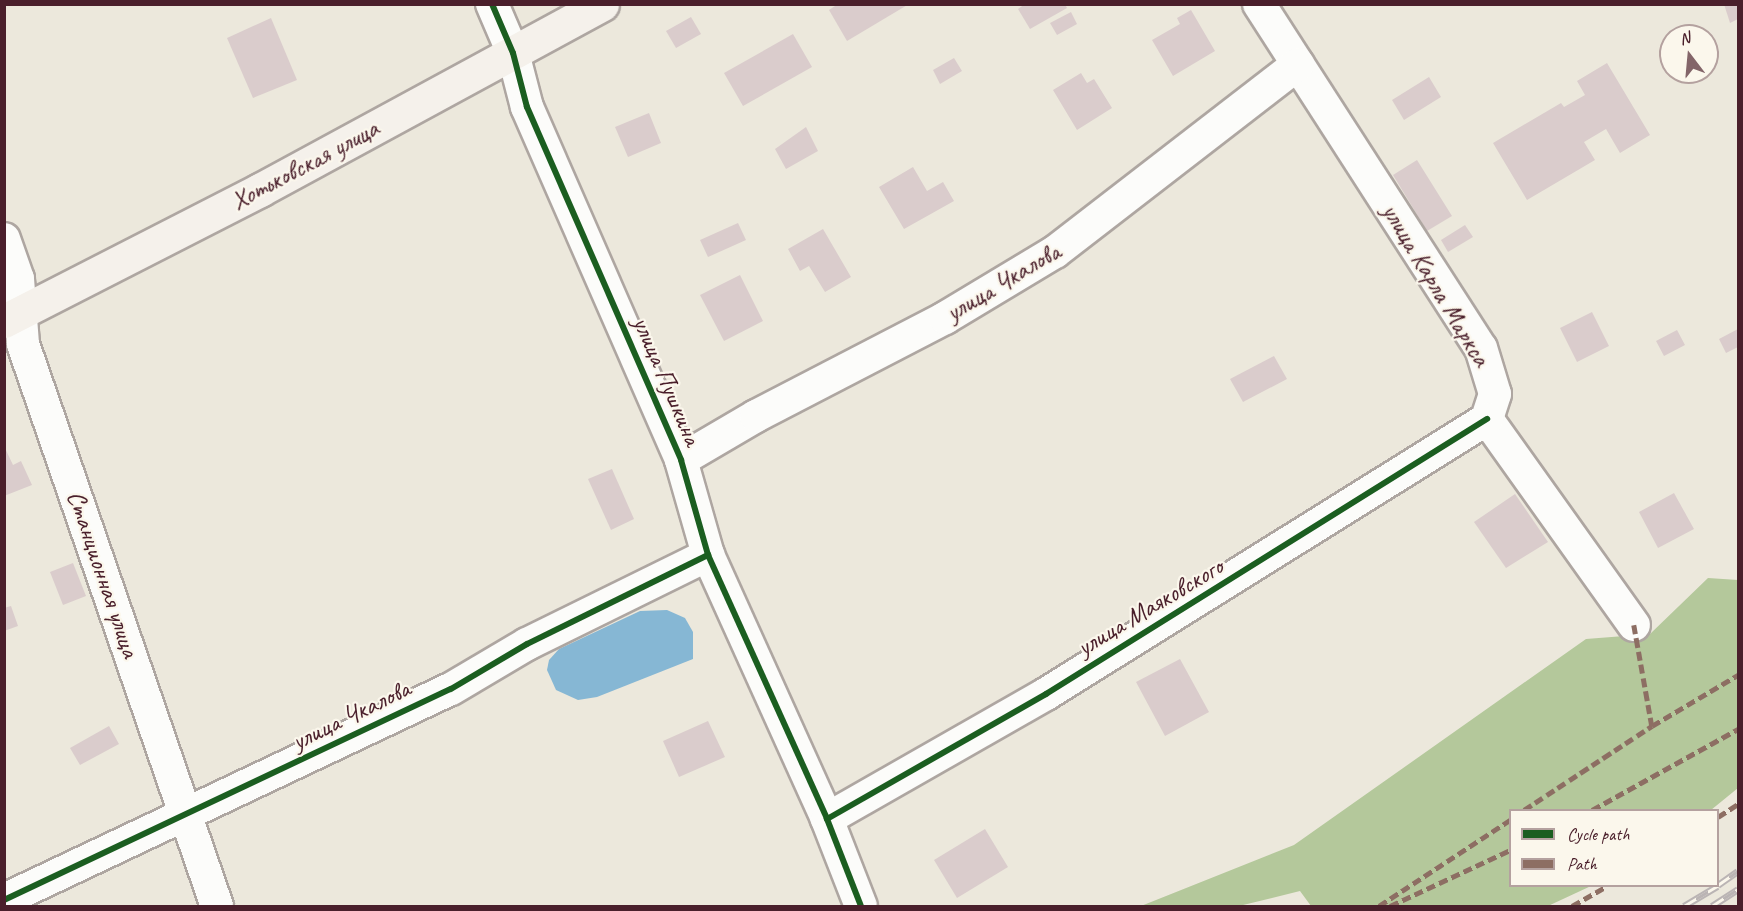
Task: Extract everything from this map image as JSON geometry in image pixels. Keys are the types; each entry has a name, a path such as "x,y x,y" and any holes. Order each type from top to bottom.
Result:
{"main road":[{"name":"Хотьковская улица","path":"13,317 602,4"}],"street":[{"name":"улица Пушкина","path":"492,4 513,53 527,107 681,460 708,555 827,819 861,906"},
{"name":"улица Карла Маркса","path":"1259,4 1481,348 1495,394 1487,418"},
{"name":"улица Чкалова","path":"681,460 756,416 945,318 1055,252 1298,64"},
{"name":"Станционная улица","path":"4,239 18,279 13,317 217,906"},
{"path":"1487,418 1634,625"},
{"name":"улица Маяковского","path":"827,819 1056,688 1487,418"},
{"name":"улица Чкалова","path":"4,900 451,689 527,644 708,555"}],"green space":[{"path":"1708,578 1738,580 1738,788 1712,809 1509,809 1509,887 1589,887 1548,906 1311,906 1300,891 1239,906 1141,906 1294,845 1586,639 1650,634"}],"water":[{"path":"667,610 685,618 693,632 693,659 597,697 578,700 556,690 547,670 549,660 559,649 640,611"}],"building":[{"path":"838,4 909,4 847,41 829,10"},
{"path":"1025,4 1065,4 1067,8 1030,29 1018,9"},
{"path":"1724,4 1738,4 1738,19 1730,23"},
{"path":"1191,10 1215,51 1173,76 1152,40 1180,24 1177,18"},
{"path":"1071,12 1077,24 1057,35 1050,23"},
{"path":"691,17 701,34 676,48 666,31"},
{"path":"271,18 297,80 253,98 227,38"},
{"path":"793,34 812,67 743,106 724,73"},
{"path":"954,58 962,71 940,84 933,70"},
{"path":"1607,63 1650,135 1620,153 1606,129 1584,142 1595,160 1527,200 1493,143 1561,103 1564,107 1585,95 1577,81"},
{"path":"1081,73 1087,83 1094,79 1112,108 1077,130 1053,90"},
{"path":"1429,77 1441,97 1404,120 1392,100"},
{"path":"649,113 661,143 628,157 615,127"},
{"path":"806,127 818,151 786,169 775,149"},
{"path":"1417,160 1452,216 1427,231 1393,175"},
{"path":"913,167 927,191 943,182 954,201 904,229 879,187"},
{"path":"738,223 746,240 708,257 700,240"},
{"path":"1465,225 1473,237 1448,252 1441,240"},
{"path":"823,229 851,277 825,292 809,266 800,271 788,249"},
{"path":"740,275 763,321 724,341 700,295"},
{"path":"1592,312 1609,346 1577,362 1560,328"},
{"path":"1738,329 1738,347 1726,353 1719,339"},
{"path":"1677,330 1685,345 1664,356 1656,341"},
{"path":"1274,356 1287,379 1243,402 1230,379"},
{"path":"4,446 13,465 21,461 32,485 4,496"},
{"path":"612,469 634,519 611,530 588,479"},
{"path":"1674,493 1694,529 1658,548 1639,512"},
{"path":"1515,494 1548,542 1506,568 1474,522"},
{"path":"73,563 86,596 63,605 50,572"},
{"path":"11,606 18,626 4,631 4,608"},
{"path":"1180,659 1209,712 1165,736 1136,682"},
{"path":"708,721 725,757 679,777 663,741"},
{"path":"109,726 119,744 80,765 70,748"},
{"path":"985,829 1008,867 957,898 934,860"}],"railway":[{"path":"1719,884 1738,871"},
{"path":"1684,906 1715,887"},
{"path":"1712,906 1738,889"}],"marked path":[{"path":"1634,625 1652,726"},
{"path":"1526,809 1652,726 1738,675"},
{"path":"1594,809 1738,729"},
{"path":"1719,816 1738,804"},
{"path":"1379,906 1509,821"},
{"path":"1390,906 1509,850"},
{"path":"1572,906 1605,887"}],"cycle path":[{"path":"492,4 513,53 527,107 681,460 708,555 827,819 861,906"},
{"path":"827,819 1046,694 1487,419"},
{"path":"4,900 451,689 527,644 708,555"}]}
